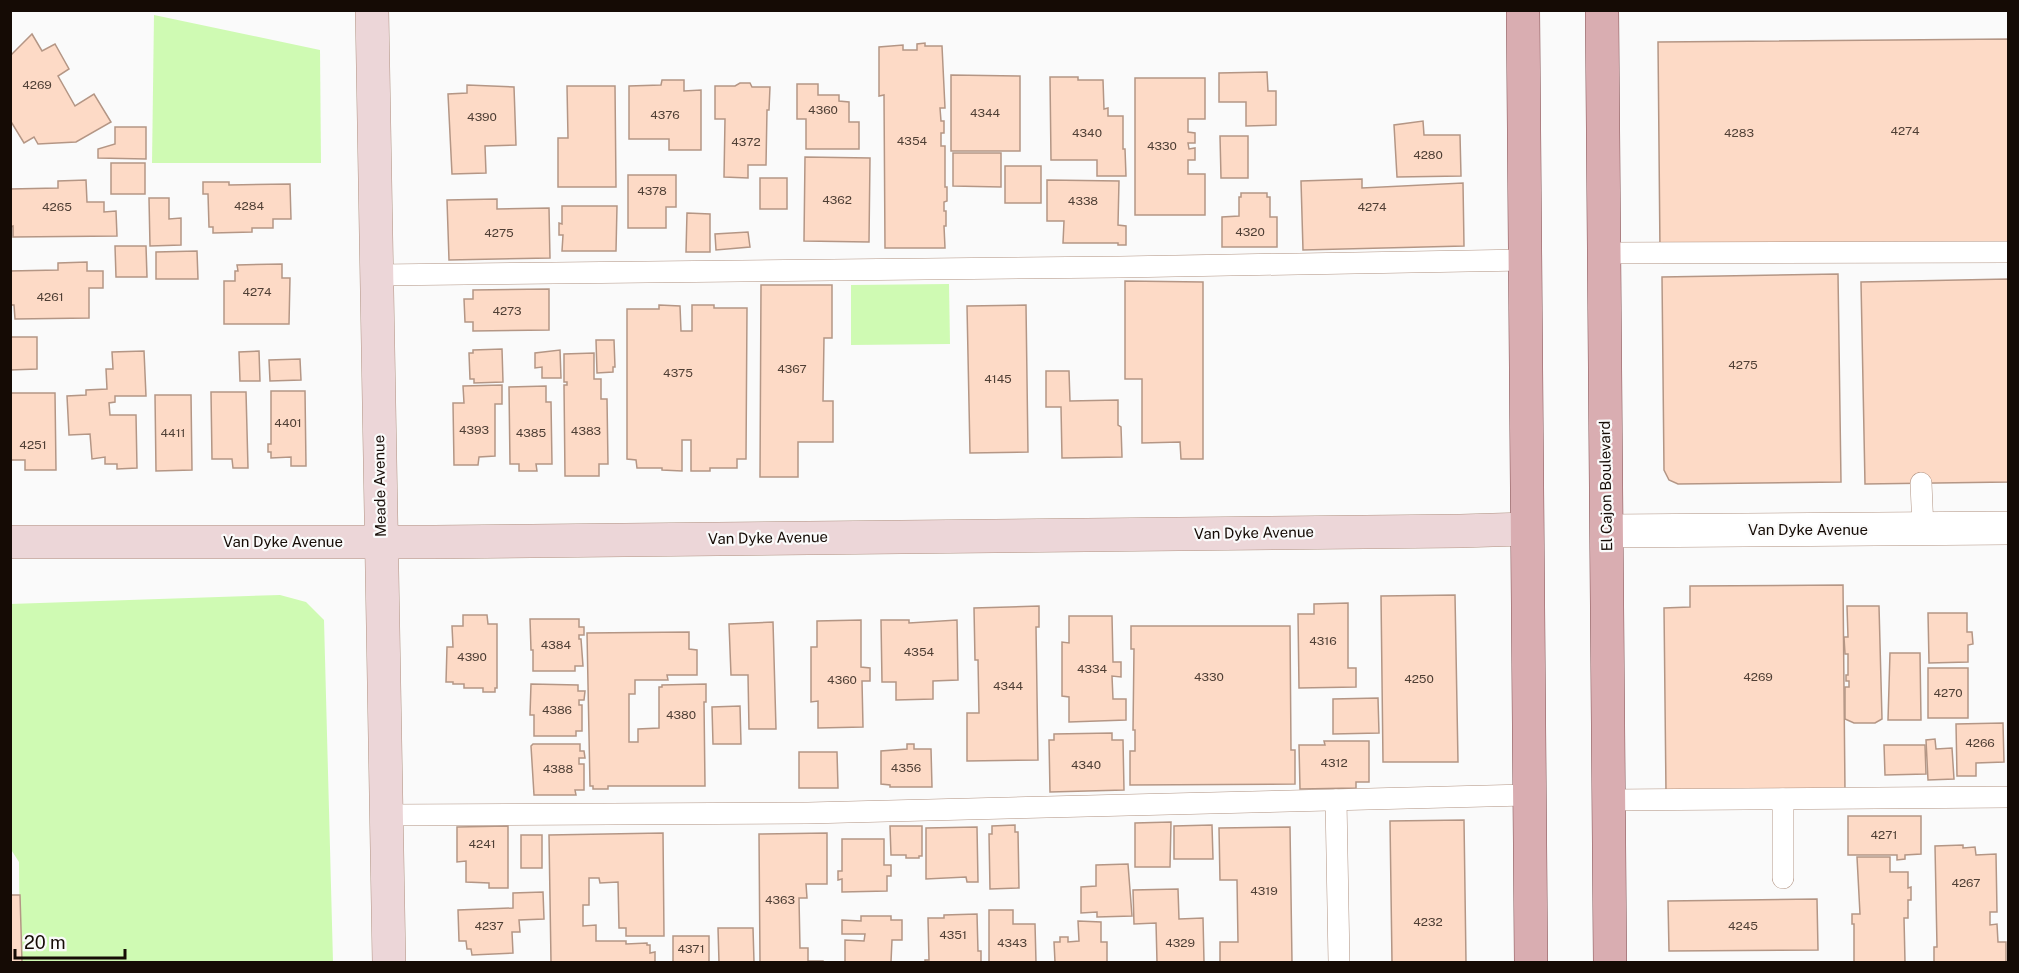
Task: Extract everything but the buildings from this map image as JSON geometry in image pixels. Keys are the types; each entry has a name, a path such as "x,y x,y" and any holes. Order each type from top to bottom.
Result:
{"main road":[{"path":"1522,10 1531,963"},
{"name":"El Cajon Boulevard","path":"1602,10 1610,963"}],"street":[{"name":"Meade Avenue","path":"372,10 389,963"},
{"name":"Van Dyke Avenue","path":"1606,531 2008,528"},
{"name":"Van Dyke Avenue","path":"10,542 381,540 434,542 1526,529"}],"lane":[{"path":"1604,253 2008,252"},
{"path":"377,275 1525,260"},
{"path":"1921,483 1923,529"},
{"path":"386,815 808,813 1529,795"},
{"path":"1609,800 2008,797"},
{"path":"1783,799 1783,878"},
{"path":"1336,800 1340,963"}],"green space":[{"path":"154,15 320,50 321,163 152,163"},
{"path":"949,284 950,344 851,345 851,285"},
{"path":"280,595 306,602 324,620 333,962 20,962 19,862 10,848 10,604"}]}
